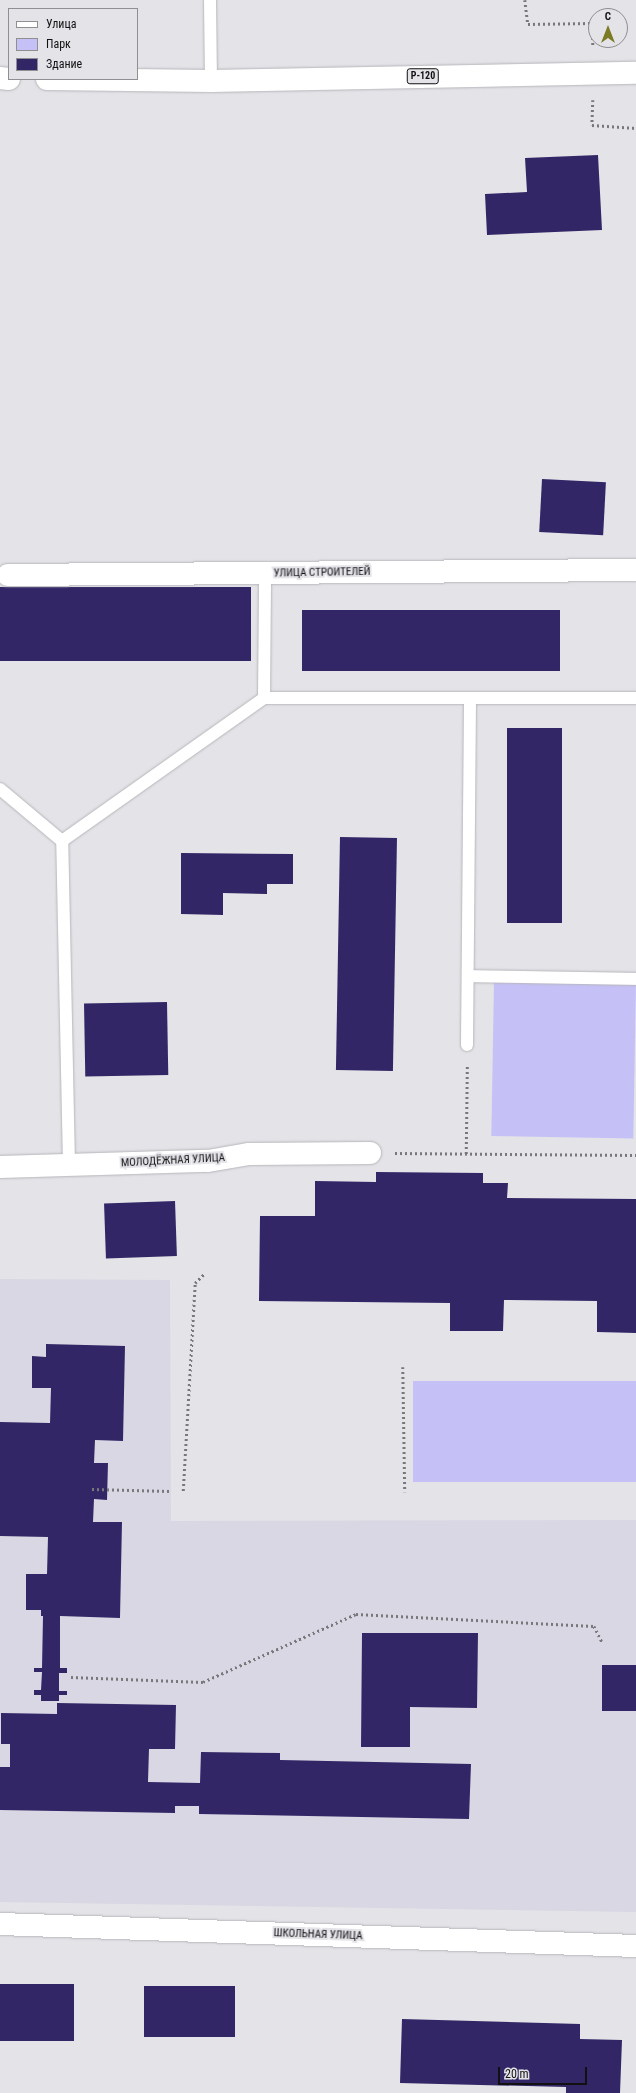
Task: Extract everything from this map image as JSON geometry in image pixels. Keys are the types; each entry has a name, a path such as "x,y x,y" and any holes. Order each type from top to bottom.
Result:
{"street":[{"name":"Р-120","path":"129,80 211,81 636,73"},
{"name":"УЛИЦА СТРОИТЕЛЕЙ","path":"8,575 636,570"},
{"name":"МОЛОДЁЖНАЯ УЛИЦА","path":"0,1167 208,1161 249,1154 370,1153"},
{"name":"ШКОЛЬНАЯ УЛИЦА","path":"0,1924 636,1946"}],"lane":[{"path":"210,0 211,81"},
{"path":"264,574 264,698"},
{"path":"62,841 264,698 636,698"},
{"path":"467,1045 470,698"},
{"path":"0,790 62,841 69,1165"},
{"path":"468,976 636,979"}],"path":[{"path":"466,1154 467,1045"},
{"path":"370,1153 636,1155"},
{"path":"183,1491 195,1283 204,1274"},
{"path":"403,1367 404,1492"},
{"path":"92,1489 170,1491"},
{"path":"72,1677 203,1682 356,1614 594,1626 602,1642"}],"shaded area":[{"path":"0,1279 170,1280 171,1521 636,1520 636,1912 0,1902"}],"green space":[{"path":"494,982 636,984 633,1138 491,1136"},
{"path":"413,1381 636,1381 636,1482 413,1482"}],"building":[{"path":"598,155 602,230 487,235 485,194 527,192 525,158"},
{"path":"542,479 606,482 603,535 539,532"},
{"path":"0,587 251,587 251,661 0,661"},
{"path":"302,610 560,610 560,671 302,671"},
{"path":"507,728 562,728 562,923 507,923"},
{"path":"340,837 397,838 393,1071 336,1070"},
{"path":"181,853 293,854 293,884 267,884 267,894 223,893 223,915 181,914"},
{"path":"167,1002 168,1075 85,1076 84,1003"},
{"path":"376,1172 483,1173 483,1183 508,1183 507,1198 636,1199 636,1333 597,1332 597,1301 504,1300 503,1331 450,1331 450,1303 259,1301 260,1216 315,1216 315,1181 376,1182"},
{"path":"175,1201 177,1256 106,1258 104,1203"},
{"path":"46,1344 125,1346 123,1441 95,1440 94,1463 108,1463 107,1500 94,1499 93,1522 122,1522 120,1618 60,1616 60,1668 67,1668 67,1673 59,1673 59,1691 67,1691 67,1695 59,1695 59,1701 41,1701 41,1695 34,1695 34,1690 41,1690 42,1672 34,1672 34,1668 42,1668 43,1616 41,1616 41,1610 26,1610 26,1574 47,1574 48,1537 0,1536 0,1422 50,1423 51,1388 32,1388 32,1356 46,1357"},
{"path":"362,1633 478,1633 477,1708 410,1707 410,1747 361,1747"},
{"path":"602,1665 636,1665 636,1711 602,1711"},
{"path":"57,1703 176,1705 175,1749 149,1749 148,1782 200,1783 201,1752 280,1753 280,1760 471,1764 469,1819 199,1814 199,1806 175,1806 175,1813 0,1810 0,1767 10,1767 10,1744 1,1744 1,1713 57,1714"},
{"path":"0,1984 74,1984 74,2041 0,2041"},
{"path":"144,1986 235,1986 235,2037 144,2037"},
{"path":"402,2019 580,2024 580,2039 622,2040 620,2093 566,2093 566,2087 400,2083"}]}
